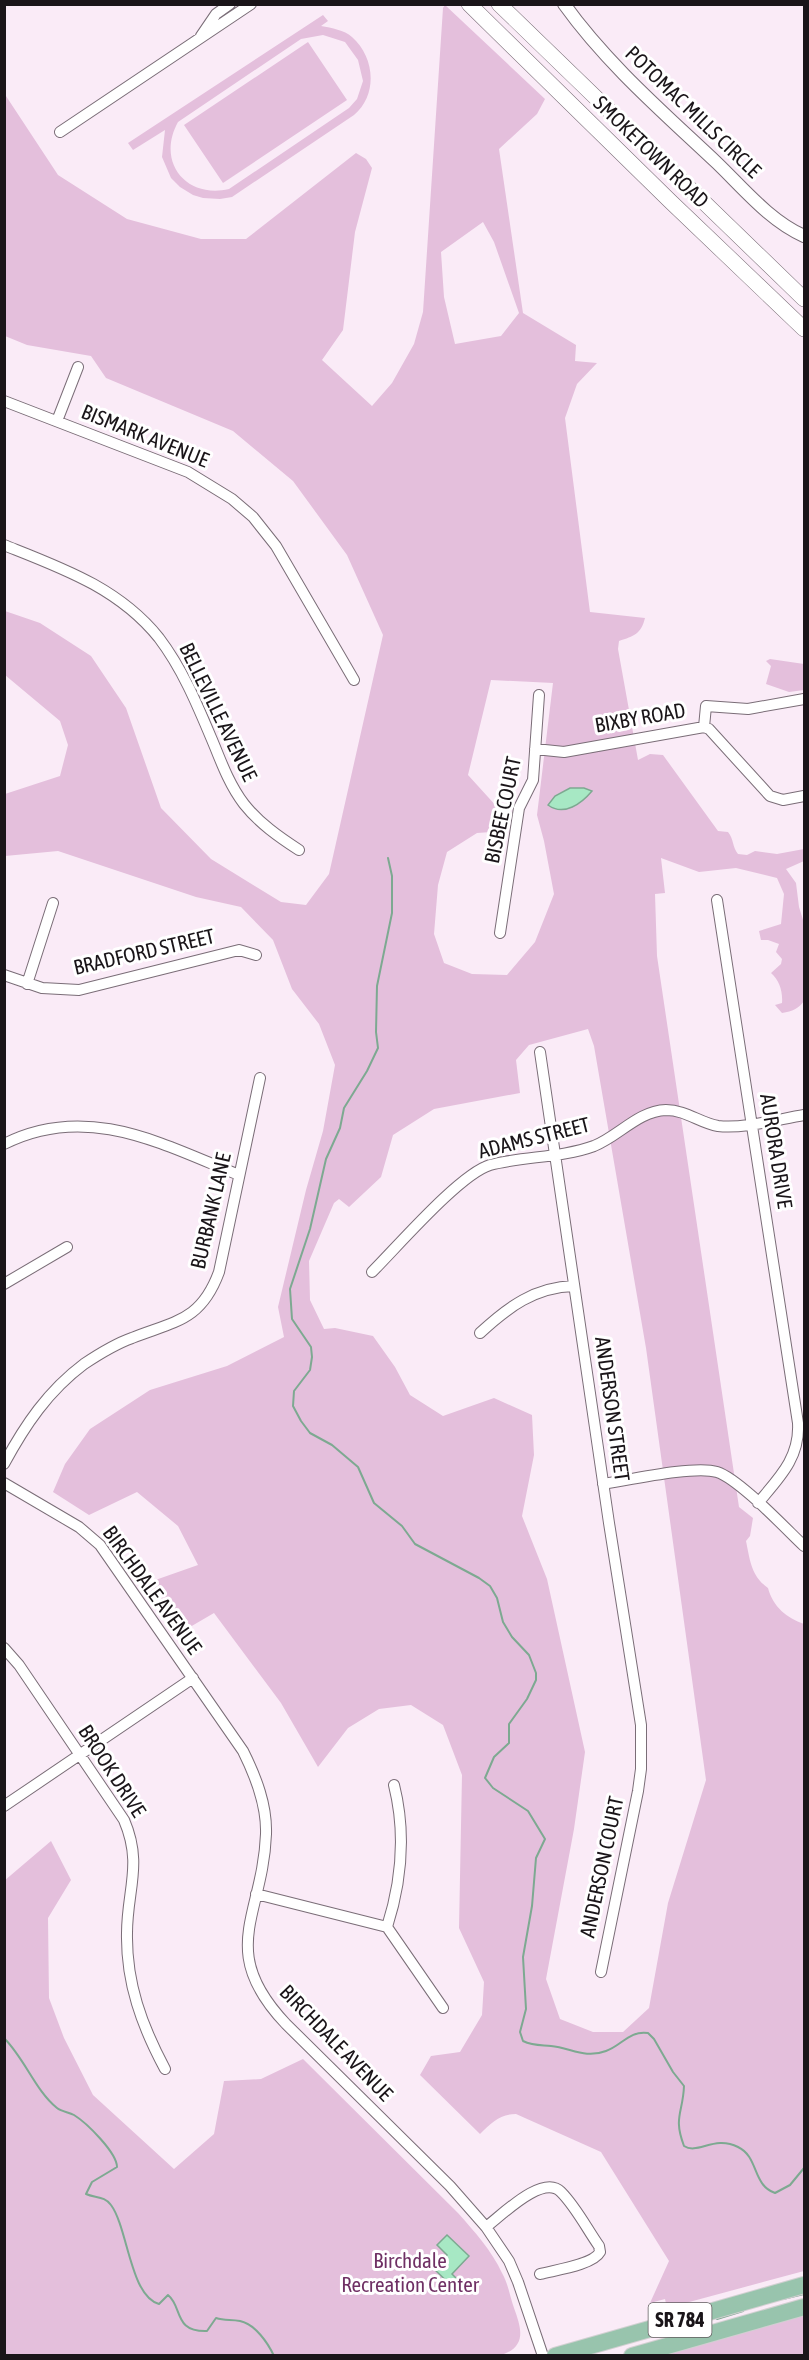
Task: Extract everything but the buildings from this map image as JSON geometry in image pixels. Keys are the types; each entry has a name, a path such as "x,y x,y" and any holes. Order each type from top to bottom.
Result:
{"main road":[{"name":"SMOKETOWN ROAD","path":"469,4 804,329"},
{"name":"SMOKETOWN ROAD","path":"499,4 804,299"},
{"path":"580,112 595,97"},
{"name":"SR 784","path":"555,2355 804,2285"},
{"name":"SR 784","path":"632,2355 804,2307"}],"street":[{"path":"199,39 216,14 230,4"},
{"path":"60,132 252,4"},
{"name":"POTOMAC MILLS CIRCLE","path":"564,4 591,40 710,157 773,217 804,236"},
{"path":"57,421 78,368"},
{"name":"BISMARK AVENUE","path":"4,401 188,472 222,492 253,517 276,546 354,680"},
{"name":"BELLEVILLE AVENUE","path":"4,545 87,579 109,592 143,620 158,637 182,673 228,779 237,794 267,828 299,850"},
{"name":"BISBEE COURT","path":"500,933 519,808 533,780 539,695"},
{"name":"BIXBY ROAD","path":"535,749 564,752 704,727 706,706 747,709 804,699"},
{"path":"704,727 709,729 770,796 783,800 804,796"},
{"name":"AURORA DRIVE","path":"717,900 798,1430 797,1442 790,1463 758,1503"},
{"path":"27,984 53,903"},
{"name":"BRADFORD STREET","path":"4,975 27,984 63,990 80,990 238,950 256,955"},
{"name":"ANDERSON STREET","path":"540,1052 603,1484 641,1725 641,1771"},
{"name":"BURBANK LANE","path":"4,1464 31,1418 68,1377 106,1350 187,1317 207,1297 219,1272 260,1078"},
{"name":"ADAMS STREET","path":"372,1272 473,1173 492,1165 599,1144 644,1115 656,1111 678,1111 717,1126 752,1124 804,1115"},
{"path":"4,1144 44,1130 81,1126 107,1128 140,1135 239,1175"},
{"path":"4,1284 67,1247"},
{"path":"480,1333 528,1296 552,1288 574,1286"},
{"path":"603,1484 707,1470 727,1476 804,1546"},
{"name":"BIRCHDALE AVENUE","path":"4,1483 79,1527 100,1545 243,1751 258,1785 263,1803 266,1833 264,1855 249,1922 248,1952 257,1986 268,2005 450,2186 486,2227 509,2261 543,2355"},
{"name":"BROOK DRIVE","path":"4,1648 124,1820 132,1841 134,1869 127,1932 130,1981 141,2019 165,2069"},
{"path":"4,1806 193,1678"},
{"name":"ANDERSON COURT","path":"601,1972 641,1771"},
{"path":"387,1927 398,1886 401,1864 400,1819 394,1785"},
{"path":"256,1894 387,1927 442,2008"},
{"path":"486,2227 536,2190 550,2186 561,2192 599,2246 600,2252 596,2258 587,2262 540,2274"}],"green space":[{"path":"445,5 545,99 537,114 499,149 523,313 576,345 575,361 597,363 577,384 565,418 590,612 645,618 636,634 619,641 618,649 638,760 650,754 663,755 718,831 728,832 738,854 747,855 755,851 777,854 804,849 804,861 786,869 796,883 804,923 804,1001 797,1008 789,1011 782,1013 775,1005 782,1003 780,986 771,973 781,964 782,959 776,952 779,944 761,940 759,931 781,924 784,894 777,878 736,868 699,872 661,858 665,893 655,894 657,956 739,1507 753,1518 750,1536 746,1541 750,1561 758,1578 768,1588 773,1601 792,1619 804,1624 804,2271 667,2308 665,2299 650,2303 669,2261 601,2152 516,2114 500,2117 480,2134 420,2075 431,2056 460,2052 482,2015 484,1982 459,1928 462,1775 443,1725 411,1705 379,1709 348,1728 318,1767 281,1703 214,1613 178,1634 144,1584 198,1565 178,1526 137,1492 89,1515 53,1492 65,1464 90,1429 150,1390 227,1366 284,1337 278,1307 306,1190 323,1131 335,1065 319,1024 292,989 273,940 241,907 196,897 58,851 5,856 5,794 60,776 68,745 60,721 5,675 5,611 40,623 91,656 126,708 161,808 211,859 281,902 306,905 329,874 383,635 347,555 293,481 233,431 106,378 91,356 27,345 5,336 4,93 58,175 127,219 201,239 246,239 356,153 366,159 372,168 355,232 343,330 322,360 372,406 392,383 414,344 423,312","holes":["483,222 494,242 519,313 501,336 455,344 444,297 441,252","491,680 553,683 537,815 554,894 535,942 507,975 472,974 444,963 434,934 438,885 447,852 477,833 491,832 498,808 468,775","588,1029 594,1046 646,1348 706,1780 668,1903 649,2008 623,2032 593,2032 560,2019 546,1979 574,1829 585,1752 547,1579 522,1516 534,1455 532,1415 494,1398 443,1416 410,1395 395,1367 373,1336 335,1328 324,1329 310,1300 309,1261 334,1203 339,1199 349,1207 381,1177 393,1135 434,1109 520,1093 516,1060 529,1045"]},
{"path":"323,15 328,21 321,26 342,31 352,37 360,45 369,65 371,76 367,97 362,107 354,115 232,197 220,199 193,195 171,178 162,157 165,130 133,150 128,143","holes":["323,35 345,42 358,60 363,81 357,99 349,108 229,189 214,191 200,188 188,183 179,174 173,163 171,151 172,137 178,122 301,39"]},
{"path":"308,42 347,100 223,183 184,125"},
{"path":"770,659 804,664 804,690 789,692 766,684 771,666 766,661"},
{"name":"Birchdale Recreation Center","path":"51,1841 71,1880 48,1918 49,1998 64,2038 93,2095 174,2169 214,2134 224,2081 261,2079 303,2059 458,2213 488,2249 506,2281 519,2324 520,2337 514,2348 499,2356 5,2355 4,1881"},
{"path":"804,2315 804,2355 659,2356"}],"shaded area":[{"path":"570,788 584,788 592,791 578,804 566,809 560,810 548,805 555,796"},
{"path":"447,2235 469,2256 452,2274 458,2280 453,2287 434,2269 447,2255 437,2245"}],"waterway":[{"path":"388,858 392,876 392,913 377,986 378,1048 344,1108 340,1128 326,1159 310,1229 290,1289 292,1319 311,1347 312,1357 310,1370 294,1391 293,1406 310,1433 332,1445 358,1467 374,1503 402,1526 415,1544 490,1586 497,1598 503,1622 512,1637 529,1655 536,1673 536,1680 527,1699 509,1724 509,1743 494,1757 485,1778 493,1788 528,1811 545,1839 536,1858 532,1906 523,1957 526,2009 520,2032 523,2041 534,2045 591,2054 611,2049 636,2034 648,2033 684,2086 679,2121 684,2146 695,2148 721,2143 738,2147 749,2157 762,2184 775,2193 790,2185 804,2168"},
{"path":"4,2038 49,2101 59,2109 74,2115 86,2125 116,2161 117,2167 92,2182 86,2194 103,2199 111,2205 122,2229 136,2275 149,2298 159,2304 168,2295 173,2300 180,2318 196,2330 207,2331 216,2318 246,2323 260,2335 274,2356"},
{"path":"783,2299 804,2294"},
{"path":"717,2319 743,2311"}]}
